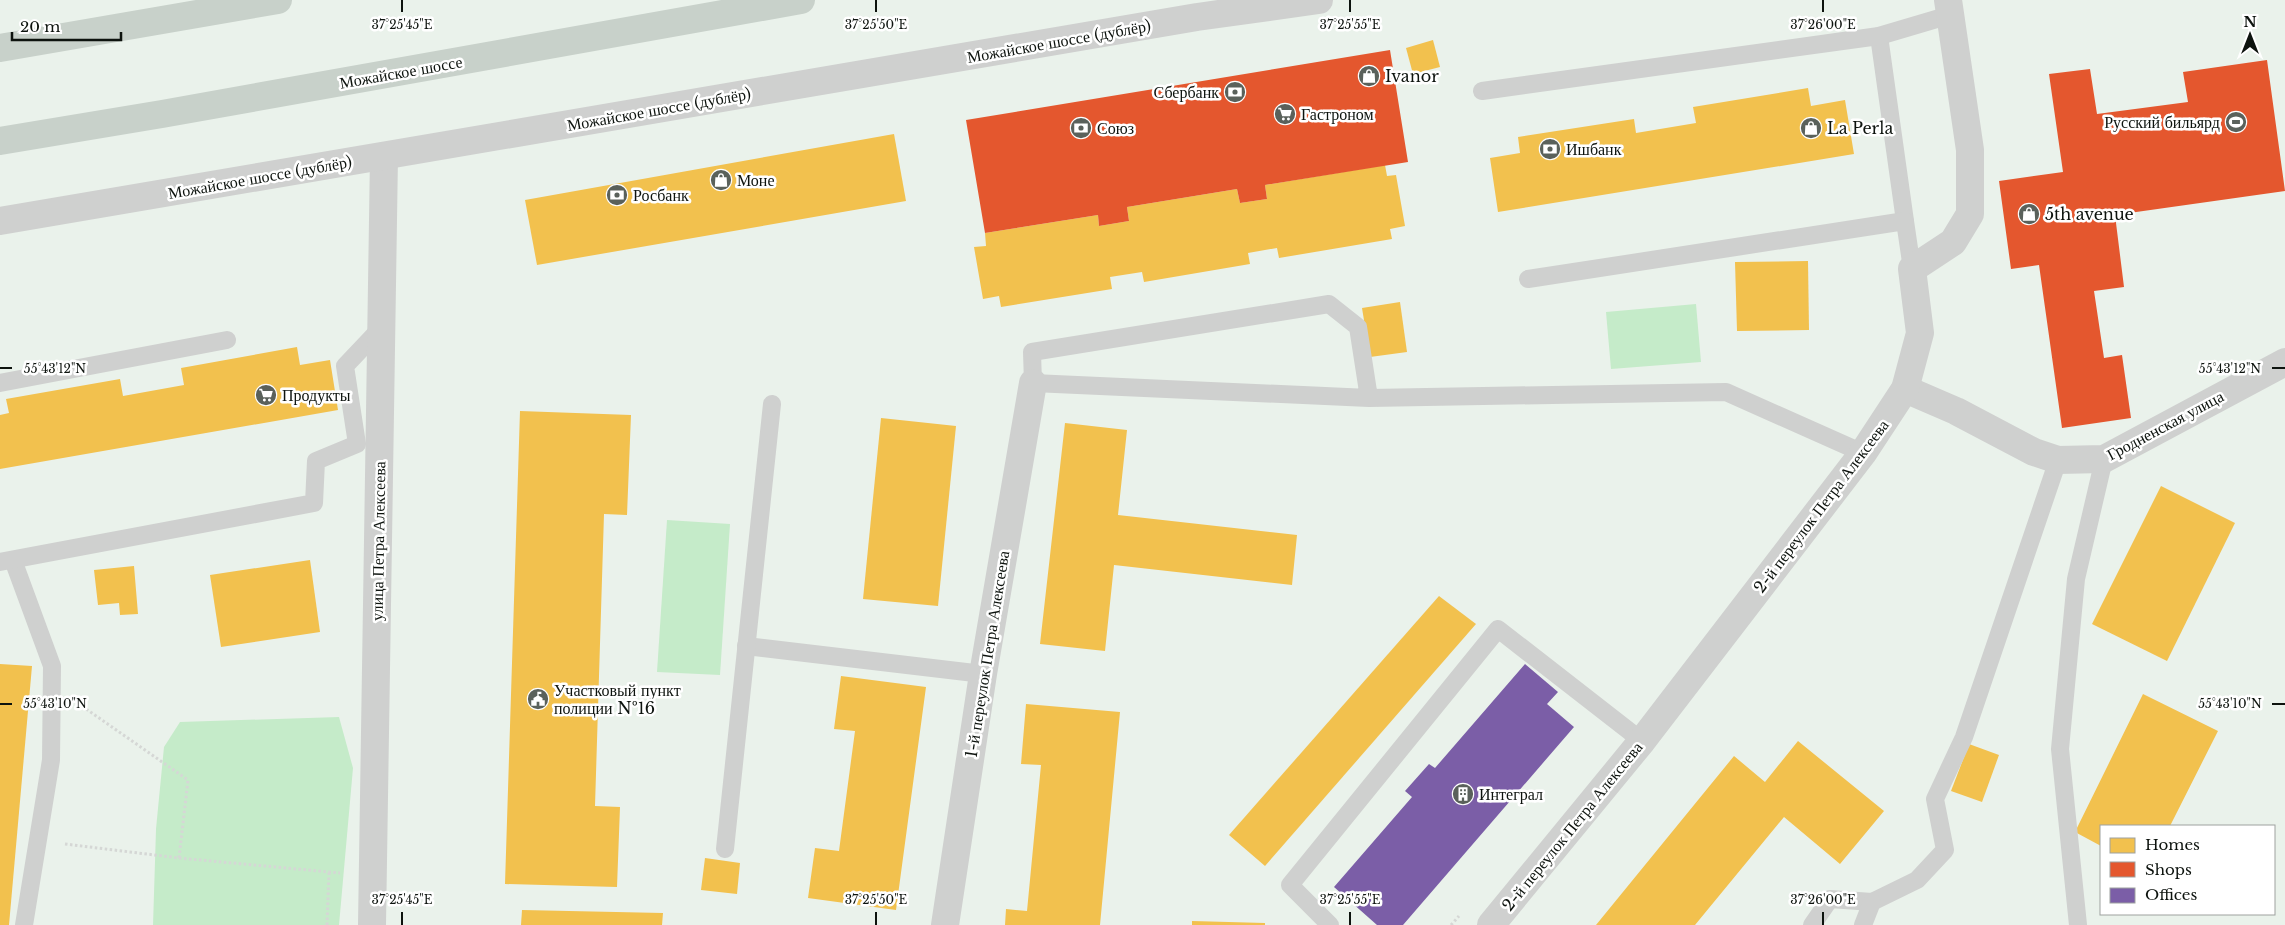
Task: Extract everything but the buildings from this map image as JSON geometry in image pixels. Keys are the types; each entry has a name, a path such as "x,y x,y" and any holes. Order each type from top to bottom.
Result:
{"main road":[{"path":"0,48 278,0"},
{"name":"Можайское шоссе","path":"0,141 801,0"}],"street":[{"path":"1196,17 1257,0"},
{"name":"Можайское шоссе (дублёр)","path":"0,221 1196,17 1319,0"},
{"path":"1912,268 1953,242 1970,214 1970,150 1949,8"},
{"name":"улица Петра Алексеева","path":"372,925 384,156"},
{"name":"2-й переулок Петра Алексеева","path":"1491,925 1642,741 1864,454 1905,389 1920,333 1912,268"},
{"name":"Гродненская улица","path":"1905,389 1956,411 2034,452 2058,460 2104,460 2285,362"},
{"name":"1-й переулок Петра Алексеева","path":"945,925 983,674 1033,383"}],"lane":[{"path":"1482,91 1879,36 1949,8"},
{"path":"1879,36 1912,268"},
{"path":"1528,279 1906,221"},
{"path":"1369,398 1358,326 1329,304 1032,352 1033,383 1369,398 1726,392 1864,454"},
{"path":"24,925 51,760 52,666 7,561 314,503 316,461 357,444 345,366 381,328"},
{"path":"0,383 227,340"},
{"path":"725,849 772,404"},
{"path":"1812,925 1830,899 1872,902 1917,880 1945,850 1935,799 1964,737 2058,460"},
{"path":"2078,925 2060,749 2076,579 2104,460"},
{"path":"1330,925 1290,885 1498,629 1642,741"},
{"path":"746,646 983,674"},
{"path":"1863,925 1872,902"}],"path":[{"path":"52,685 188,780 179,858"},
{"path":"38,840 179,858 373,876"},
{"path":"327,925 329,872"}],"green space":[{"path":"1696,304 1701,362 1611,369 1606,312"},
{"path":"667,520 730,524 720,675 657,672"},
{"path":"339,717 353,768 339,925 153,925 156,829 164,747 180,722"}],"place":[{"name":"Ivanor","path":"1369,76"},
{"name":"Сбербанк","path":"1235,92"},
{"name":"Гастроном","path":"1285,114"},
{"name":"Русский бильярд","path":"2236,122"},
{"name":"Союз","path":"1081,128"},
{"name":"La Perla","path":"1811,128"},
{"name":"Ишбанк","path":"1550,149"},
{"name":"Моне","path":"721,180"},
{"name":"Росбанк","path":"617,195"},
{"name":"5th avenue","path":"2029,214"},
{"name":"Продукты","path":"266,395"},
{"name":"Участковый пункт полиции №16","path":"538,699"},
{"name":"Интеграл","path":"1463,794"}]}
